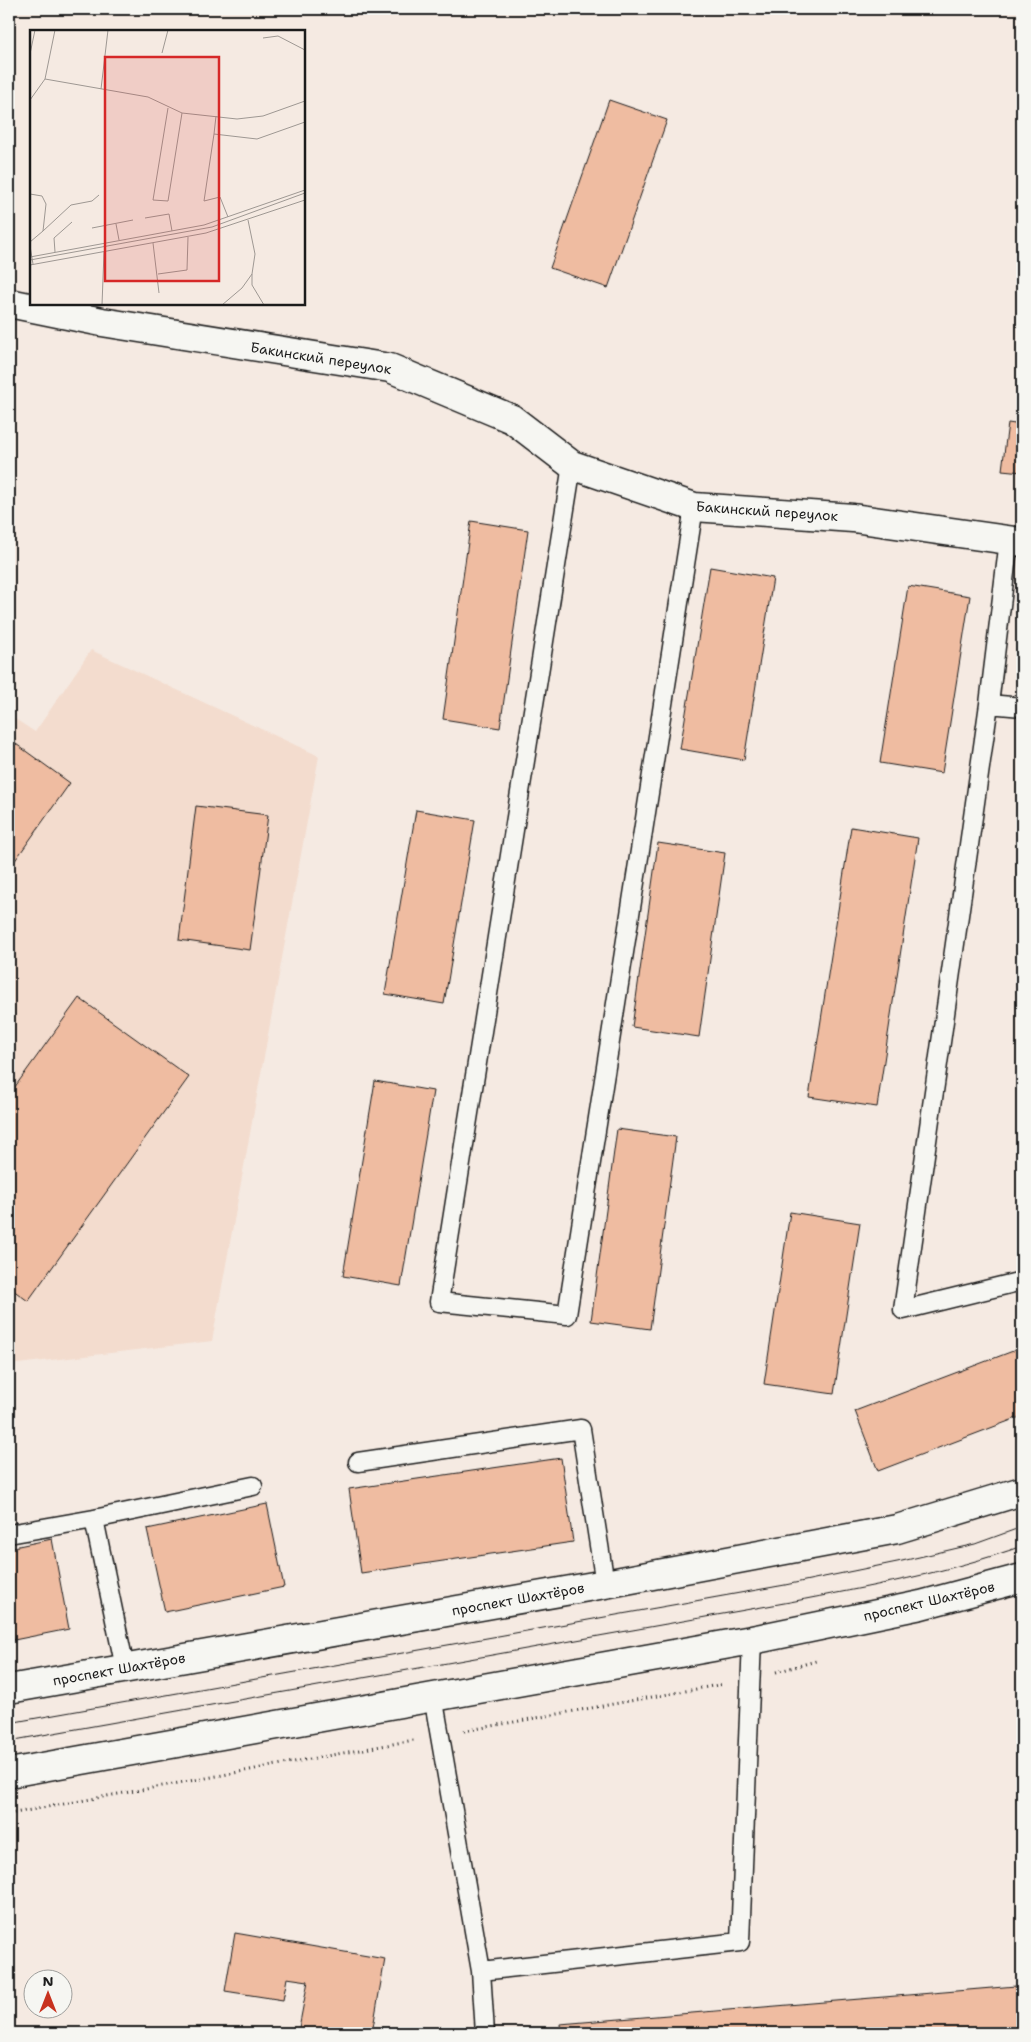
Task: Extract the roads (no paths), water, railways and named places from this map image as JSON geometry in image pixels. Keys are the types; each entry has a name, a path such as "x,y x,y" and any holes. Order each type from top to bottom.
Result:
{"main road":[{"name":"Бакинский переулок","path":"9,304 112,324 390,368 512,419 572,465 694,507 853,518 1016,541"},
{"name":"проспект Шахтёров","path":"9,1689 606,1584 898,1529 1022,1491"},
{"name":"проспект Шахтёров","path":"9,1773 752,1640 921,1605 1022,1578"}],"lane":[{"path":"572,465 439,1302 567,1315 694,507"},
{"path":"1016,541 990,704 903,1310 1022,1281"},
{"path":"990,704 1022,707"},
{"path":"358,1462 581,1429 606,1584"},
{"path":"9,1534 94,1519 253,1486"},
{"path":"94,1519 125,1668"},
{"path":"481,1971 740,1942 752,1640"},
{"path":"433,1696 481,1971 485,2033"}],"tram line":[{"path":"9,1723 785,1585 975,1544 1022,1527"},
{"path":"9,1741 878,1585 936,1572 1022,1546"}]}
